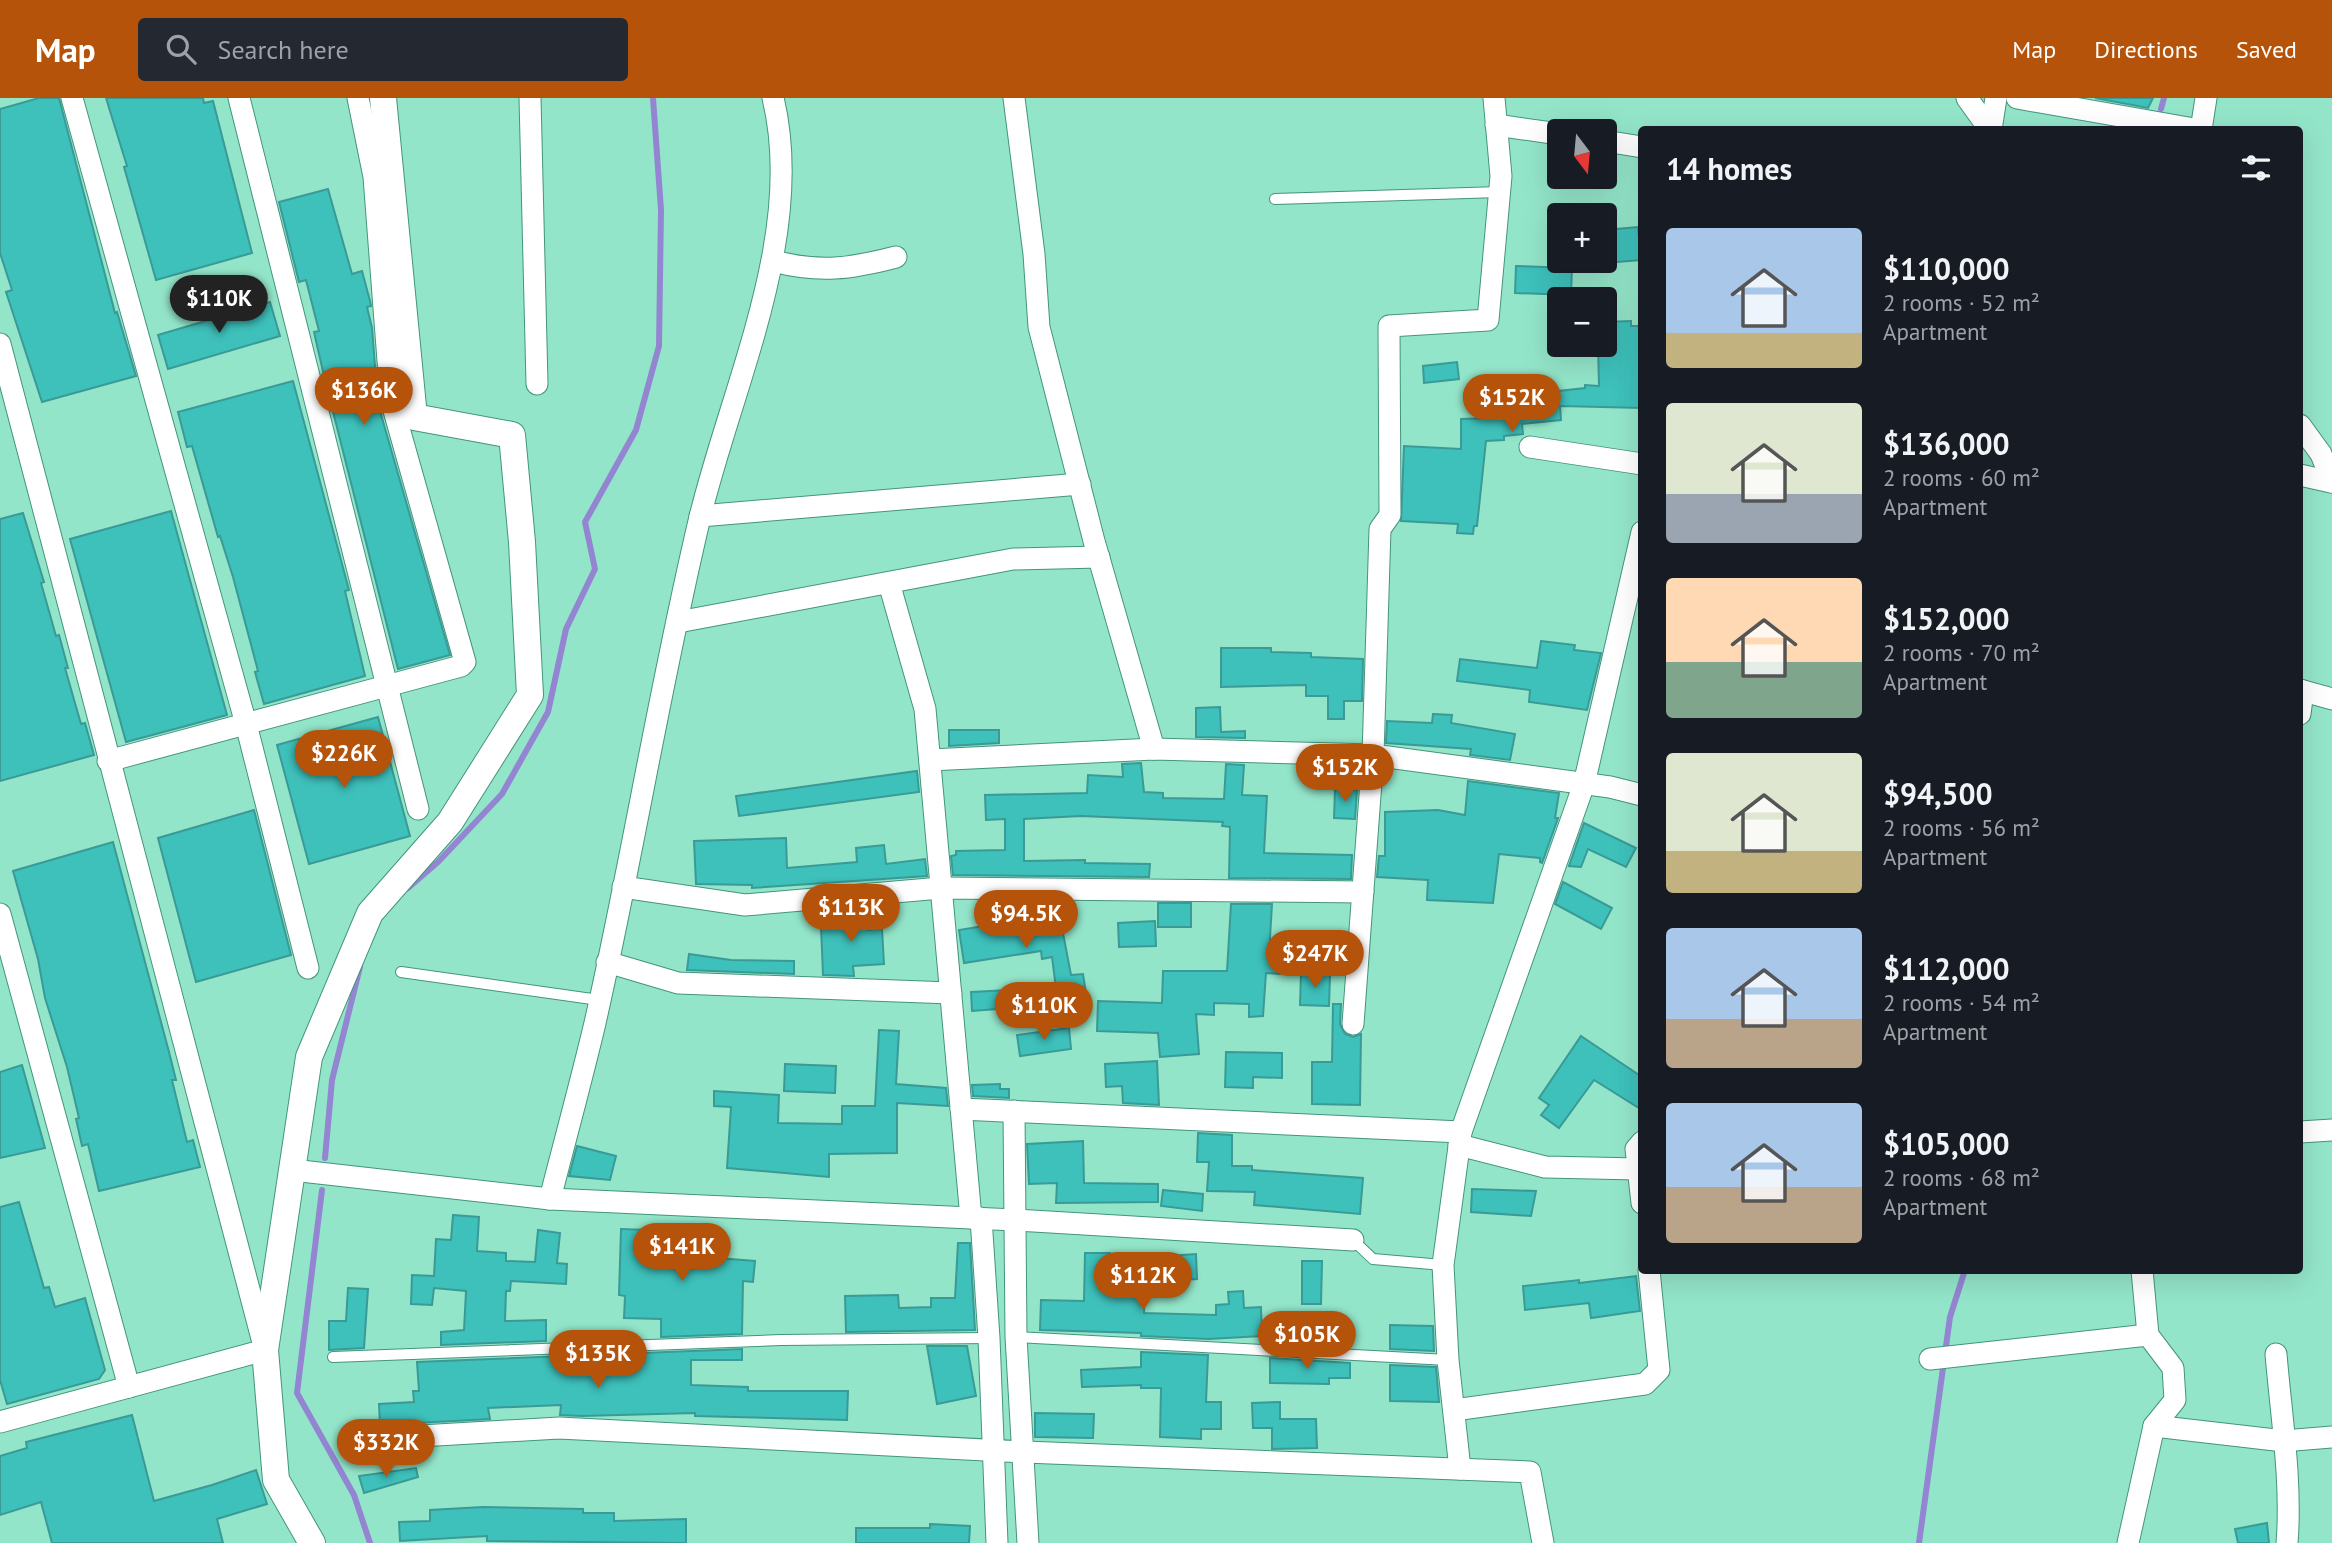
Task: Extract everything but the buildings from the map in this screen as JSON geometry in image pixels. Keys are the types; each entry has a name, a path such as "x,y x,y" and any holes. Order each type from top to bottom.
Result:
{"street":[{"path":"72,98 246,724 308,968"},
{"path":"239,98 418,809"},
{"path":"108,761 461,666 465,662 391,400 374,177 358,98"},
{"path":"265,1350 309,1057 370,913 450,822 530,695 522,542 512,435 414,417 383,98"},
{"path":"530,98 537,384"},
{"path":"551,1199 600,1000 701,516 773,261 783,195 780,125 773,98"},
{"path":"1014,98 1034,254 1039,327 1099,557 1154,749"},
{"path":"1353,1024 1373,755 1380,528 1390,515 1389,327 1488,320 1501,176 1494,98"},
{"path":"1967,98 1987,126"},
{"path":"1991,126 1996,98"},
{"path":"2017,98 2177,126"},
{"path":"2201,126 2206,98"},
{"path":"1496,125 1547,132"},
{"path":"1617,143 1638,146"},
{"path":"773,261 804,269 834,270 897,257"},
{"path":"0,344 265,1350 276,1480 312,1543"},
{"path":"2303,429 2321,454 2332,482"},
{"path":"1530,447 1638,463"},
{"path":"2303,476 2332,482"},
{"path":"701,516 1080,484"},
{"path":"1460,1469 1448,1360 1443,1265 1460,1139 1584,784 1638,548"},
{"path":"678,622 1013,559 1099,557"},
{"path":"889,583 925,709 961,1109 989,1338 997,1543"},
{"path":"2303,691 2332,699"},
{"path":"930,761 1154,749 1373,755 1584,784 1638,794"},
{"path":"623,887 745,905 941,888 1363,892"},
{"path":"0,914 129,1387"},
{"path":"607,961 678,983 951,993"},
{"path":"961,1109 1460,1139 1545,1167 1638,1169 1638,1147"},
{"path":"1014,1111 1016,1337 1025,1451 1028,1543"},
{"path":"2303,1132 2332,1130"},
{"path":"292,1170 551,1199 976,1218 1353,1240"},
{"path":"1454,1410 1645,1384 1659,1370 1649,1274"},
{"path":"2128,1543 2154,1426 2175,1400 2173,1368 2148,1335 2142,1274"},
{"path":"1930,1359 2148,1335"},
{"path":"0,1422 265,1350"},
{"path":"2276,1353 2284,1441 2287,1543"},
{"path":"2154,1426 2284,1441 2332,1437"},
{"path":"352,1440 559,1428 993,1450 1530,1472 1543,1543"}],"lane":[{"path":"1275,199 1500,192"},
{"path":"401,972 600,1000"},
{"path":"1353,1240 1373,1259 1443,1265"},
{"path":"1016,1337 1448,1360"},
{"path":"333,1357 780,1340 989,1338"}],"waterway":[{"path":"408,888 438,862 502,794 548,712 566,629 595,569 585,522 636,430 659,346 661,210 653,98"},
{"path":"2161,109 2164,98"},
{"path":"325,1158 332,1080 360,967"},
{"path":"322,1190 297,1393 354,1495 370,1543"},
{"path":"1919,1543 1950,1317 1964,1274"}]}
